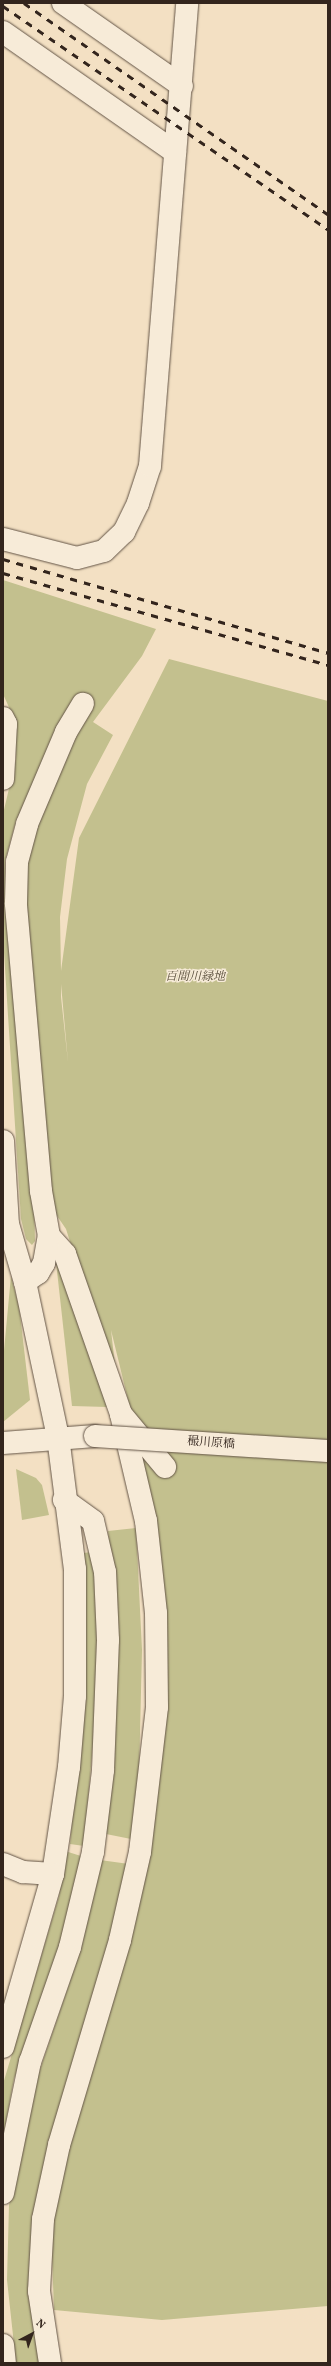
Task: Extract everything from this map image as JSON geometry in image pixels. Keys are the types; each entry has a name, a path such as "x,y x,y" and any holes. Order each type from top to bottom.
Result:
{"street":[{"path":"63,3 182,86"},
{"path":"3,539 77,558 104,551 124,532 138,503 150,466 175,152 182,86 187,3"},
{"path":"3,32 175,152"},
{"path":"24,1282 38,1273 44,1263 49,1236 41,1191 17,918 17,862 27,824 66,732 83,704"},
{"path":"3,718 6,724 3,779"},
{"path":"3,1141 6,1233 24,1282 58,1437 64,1500 75,1569 75,1696 69,1767 52,1874 3,2047"},
{"path":"49,1236 65,1254 121,1414 146,1521 156,1613 157,1707 140,1852 120,1940 59,2145 43,2219 39,2292 50,2363"},
{"path":"121,1414 165,1467"},
{"name":"穝川原橋","path":"3,1443 58,1437 95,1436 328,1451"},
{"path":"3,2193 30,2062 70,1947 93,1852 103,1770 108,1640 105,1572 93,1521 64,1500"},
{"path":"3,1864 23,1872 52,1874"},
{"path":"3,2345 5,2363"}],"green space":[{"name":"百間川緑地","path":"3,580 156,629 142,656 93,722 113,735 87,784 67,859 60,917 61,971 79,838 169,659 328,701 328,2306 162,2320 54,2310 51,2227 164,1697 131,1412 111,1330 116,1374 112,1374 66,1229 51,1207 23,863 56,733 16,821 5,861 34,1202 35,1241 32,1245 26,1239 21,1219 3,937 3,814 16,759 16,723 3,694","holes":["61,984 68,1062 61,997"]},
{"path":"56,1262 59,1262 107,1407 72,1406"},
{"path":"11,1276 19,1306 30,1400 3,1422 3,1361"},
{"path":"16,1469 36,1478 42,1485 49,1515 22,1520"},
{"path":"136,1528 142,1650 139,1775 131,1839 101,1833 111,1568 108,1531"},
{"path":"91,1552 96,1578 101,1653 84,1846 70,1844 86,1656 84,1553"},
{"path":"65,1851 81,1856 54,1970 14,2079 3,2138 3,2084 59,1896"},
{"path":"100,1860 129,1864 123,1899 62,2099 43,2363 16,2363 7,2280 9,2205 33,2090 81,1949"}],"railway":[{"path":"24,3 328,214"},
{"path":"3,6 328,229"},
{"path":"3,559 328,653"},
{"path":"3,573 328,665"}]}
